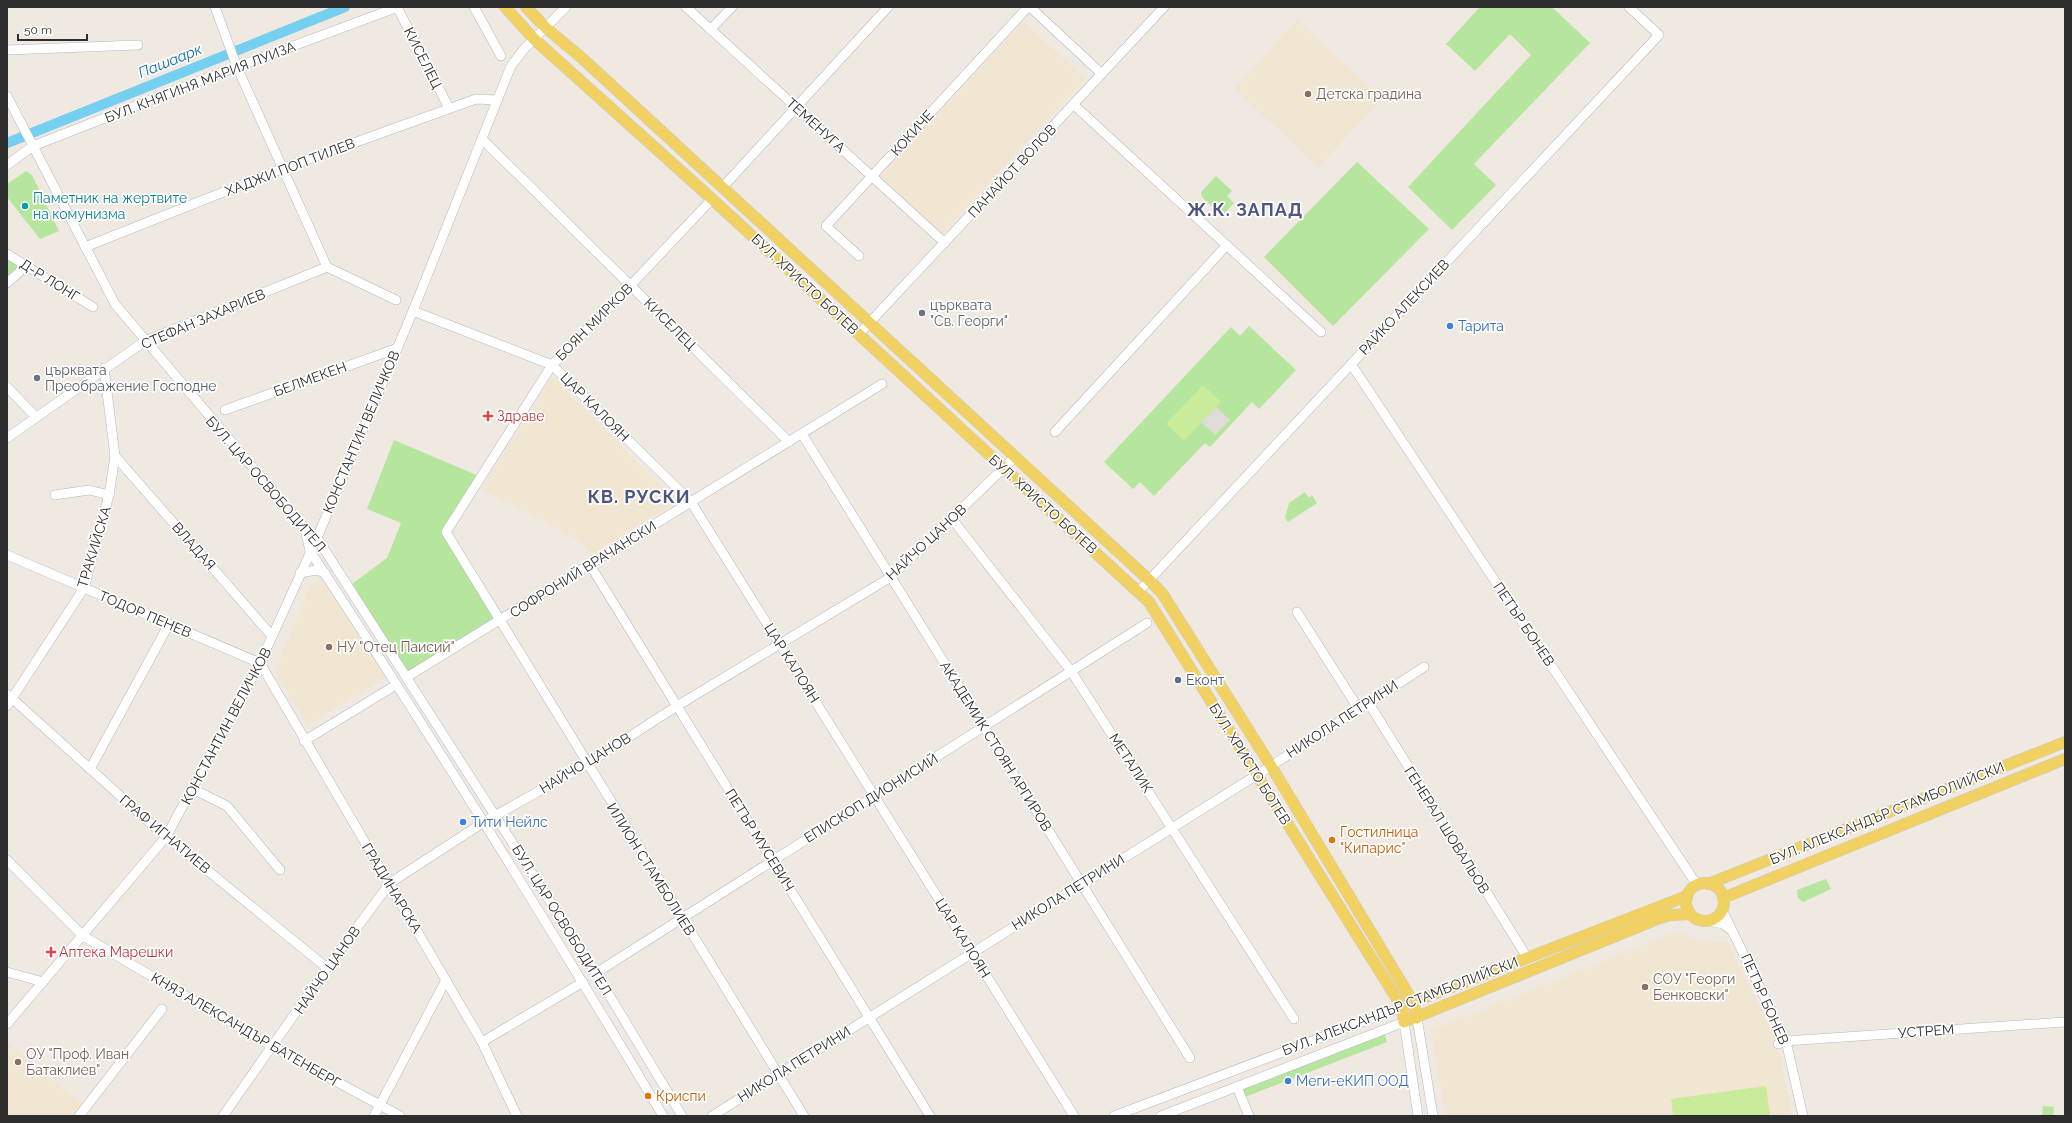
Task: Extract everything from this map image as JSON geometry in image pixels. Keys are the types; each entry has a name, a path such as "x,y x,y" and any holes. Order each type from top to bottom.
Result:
{"main road":[{"name":"БУЛ. ХРИСТО БОТЕВ","path":"505,7 534,39 712,199 1139,591 1159,616 1256,775 1402,1007 1404,1022"},
{"name":"БУЛ. ХРИСТО БОТЕВ","path":"526,7 546,28 583,59 1149,580 1172,608 1271,766 1414,1002 1417,1018"},
{"name":"БУЛ. АЛЕКСАНДЪР СТАМБОЛИЙСКИ","path":"1702,884 2065,742"},
{"name":"БУЛ. АЛЕКСАНДЪР СТАМБОЛИЙСКИ","path":"1723,904 2065,759"},
{"path":"1702,884 1718,889 1723,904 1715,918 1710,921 1699,921 1690,914 1686,906 1687,896 1702,884"},
{"name":"БУЛ. АЛЕКСАНДЪР СТАМБОЛИЙСКИ","path":"1402,1007 1687,896"},
{"name":"БУЛ. АЛЕКСАНДЪР СТАМБОЛИЙСКИ","path":"1404,1022 1660,918 1671,915 1690,914"}],"street":[{"path":"215,7 237,67 284,168 327,267 396,300"},
{"name":"БУЛ. КНЯГИНЯ МАРИЯ ЛУИЗА","path":"7,165 33,146 397,7"},
{"name":"КИСЕЛЕЦ","path":"397,7 449,108"},
{"path":"474,7 501,56"},
{"path":"546,28 566,7"},
{"name":"ТЕМЕНУГА","path":"686,7 945,243"},
{"path":"711,30 732,7"},
{"path":"722,188 888,7"},
{"path":"1029,7 1102,74"},
{"name":"КОКИЧЕ","path":"859,256 826,226 1029,7"},
{"name":"ПАНАЙОТ ВОЛОВ","path":"859,334 870,324 1164,7"},
{"name":"РАЙКО АЛЕКСИЕВ","path":"1139,591 1659,35 1628,7"},
{"name":"КОНСТАНТИН ВЕЛИЧКОВ","path":"7,1024 166,837 193,789 260,663 317,538 395,349 413,311 511,66 534,39 546,28"},
{"path":"7,50 138,45"},
{"name":"БУЛ. ЦАР ОСВОБОДИТЕЛ","path":"7,96 115,304 305,529 317,538 596,973 682,1116"},
{"name":"ХАДЖИ ПОП ТИЛЕВ","path":"85,246 284,168 449,108 476,99 497,100"},
{"path":"1074,104 1321,332"},
{"name":"КИСЕЛЕЦ","path":"482,139 789,442"},
{"name":"БОЯН МИРКОВ","path":"499,621 446,532 552,365 631,285 712,199"},
{"path":"1056,432 1227,245"},
{"name":"Д-Р ЛОНГ","path":"7,254 93,306"},
{"path":"7,283 26,266"},
{"name":"СТЕФАН ЗАХАРИЕВ","path":"7,438 104,368 145,341 327,267"},
{"name":"ЦАР КАЛОЯН","path":"413,311 552,365 691,502 1074,1116"},
{"name":"БЕЛМЕКЕН","path":"224,410 395,349"},
{"name":"ПЕТЪР БОНЕВ","path":"1350,364 1702,884"},
{"name":"ТРАКИЙСКА","path":"9,700 84,588 109,495 115,456 104,368"},
{"name":"СОФРОНИЙ ВРАЧАНСКИ","path":"407,677 882,384"},
{"path":"7,387 36,417"},
{"name":"АКАДЕМИК СТОЯН АРГИРОВ","path":"802,434 1190,1058"},
{"name":"ВЛАДАЯ","path":"115,456 272,636"},
{"name":"НАЙЧО ЦАНОВ","path":"223,1116 273,1047 327,968 390,882 484,822 587,764 677,706 891,577 1015,457"},
{"path":"55,495 89,490 109,495"},
{"name":"МЕТАЛИК","path":"952,519 1071,671 1294,1019"},
{"path":"305,529 310,551"},
{"name":"БУЛ. ЦАР ОСВОБОДИТЕЛ","path":"310,551 484,822 583,982 663,1116"},
{"name":"ТОДОР ПЕНЕВ","path":"7,555 260,663"},
{"name":"ПЕТЪР МУСЕВИЧ","path":"590,565 930,1116"},
{"path":"300,574 316,570 325,573"},
{"path":"1297,612 1358,708"},
{"name":"ИЛИОН СТАМБОЛИЕВ","path":"499,621 804,1116"},
{"name":"ЕПИСКОП ДИОНИСИЙ","path":"596,973 1147,623"},
{"path":"90,769 169,624"},
{"name":"ГРАДИНАРСКА","path":"260,663 304,742 390,882 482,1042 517,1116"},
{"name":"НИКОЛА ПЕТРИНИ","path":"712,1116 1271,766 1358,708 1424,667"},
{"path":"304,742 391,688"},
{"name":"ГРАФ ИГНАТИЕВ","path":"9,700 90,769 166,837 327,968"},
{"name":"ГЕНЕРАЛ ШОВАЛЬОВ","path":"1368,702 1528,957"},
{"path":"193,789 227,806 280,870"},
{"name":"КНЯЗ АЛЕКСАНДЪР БАТЕНБЕРГ","path":"7,860 83,936 273,1047 400,1116"},
{"name":"ПЕТЪР БОНЕВ","path":"1723,904 1732,931 1782,1042 1803,1116"},
{"path":"1710,921 1723,924 1732,931"},
{"path":"7,972 43,982"},
{"path":"374,1116 446,980"},
{"path":"482,1042 583,982"},
{"name":"БУЛ. АЛЕКСАНДЪР СТАМБОЛИЙСКИ","path":"1114,1116 1402,1007"},
{"path":"78,1116 162,1009"},
{"name":"БУЛ. ХРИСТО БОТЕВ","path":"1417,1018 1433,1116"},
{"name":"БУЛ. АЛЕКСАНДЪР СТАМБОЛИЙСКИ","path":"1161,1116 1404,1022"},
{"name":"БУЛ. ХРИСТО БОТЕВ","path":"1404,1022 1418,1116"},
{"name":"УСТРЕМ","path":"1782,1042 2065,1022"},
{"path":"1237,1087 1248,1116"}],"shaded area":[{"name":"Детска градина","path":"1298,20 1382,100 1318,167 1234,88"},
{"path":"1023,21 1085,79 940,236 878,178"},
{"path":"553,377 676,502 590,555 582,542 481,489"},
{"path":"1216,407 1230,420 1215,435 1201,422"},
{"name":"НУ \"Отец Паисий\"","path":"327,577 391,674 308,725 275,671 312,584"},
{"name":"СОУ \"Георги Бенковски\"","path":"1678,931 1696,940 1728,943 1778,1044 1792,1116 1446,1116 1431,1031"},
{"name":"ОУ \"Проф. Иван Батаклиев\"","path":"7,1043 83,1105 74,1116 7,1116"}],"green space":[{"path":"1480,7 1552,7 1590,43 1474,164 1496,185 1452,230 1408,187 1531,55 1510,34 1475,71 1446,44"},
{"path":"1357,162 1429,229 1333,326 1264,257"},
{"path":"26,171 32,175 59,231 40,239 7,197 7,184"},
{"path":"1216,176 1232,191 1227,196 1234,203 1222,216 1202,197 1201,192"},
{"path":"7,254 26,266 7,283"},
{"path":"1249,326 1296,370 1259,409 1252,402 1210,447 1205,443 1154,496 1140,482 1133,489 1104,462 1231,327 1240,336"},
{"path":"1203,385 1221,402 1184,441 1166,424"},
{"path":"394,440 481,477 446,532 499,621 407,677 348,587 387,558 401,523 367,509"},
{"path":"1305,492 1309,498 1312,495 1317,503 1288,522 1285,518 1289,503"},
{"path":"1826,879 1831,889 1803,902 1798,898 1797,890"},
{"path":"1383,1030 1387,1042 1242,1098 1237,1087"},
{"path":"1766,1086 1770,1116 1673,1116 1671,1099"},
{"path":"2043,1106 2054,1107 2053,1116 2042,1116"}],"waterway":[{"name":"Пашаарк","path":"7,143 345,7"}],"place":[{"name":"Детска градина","path":"1308,94"},
{"name":"Паметник на жертвите на комунизма","path":"25,206"},
{"name":"църквата \"Св. Георги\"","path":"922,313"},
{"name":"Тарита","path":"1450,326"},
{"name":"църквата Преображение Господне","path":"37,378"},
{"name":"Здраве","path":"488,416"},
{"name":"НУ \"Отец Паисий\"","path":"329,647"},
{"name":"Еконт","path":"1178,680"},
{"name":"Тити Нейлс","path":"463,822"},
{"name":"Гостилница \"Кипарис\"","path":"1332,840"},
{"name":"Аптека Марешки","path":"51,952"},
{"name":"СОУ \"Георги Бенковски\"","path":"1645,987"},
{"name":"ОУ \"Проф. Иван Батаклиев\"","path":"18,1062"},
{"name":"Меги-еКИП ООД","path":"1288,1081"},
{"name":"Криспи","path":"648,1096"}],"district":[{"name":"Ж.К. ЗАПАД","path":"1245,209"},
{"name":"КВ. РУСКИ","path":"639,496"}]}
